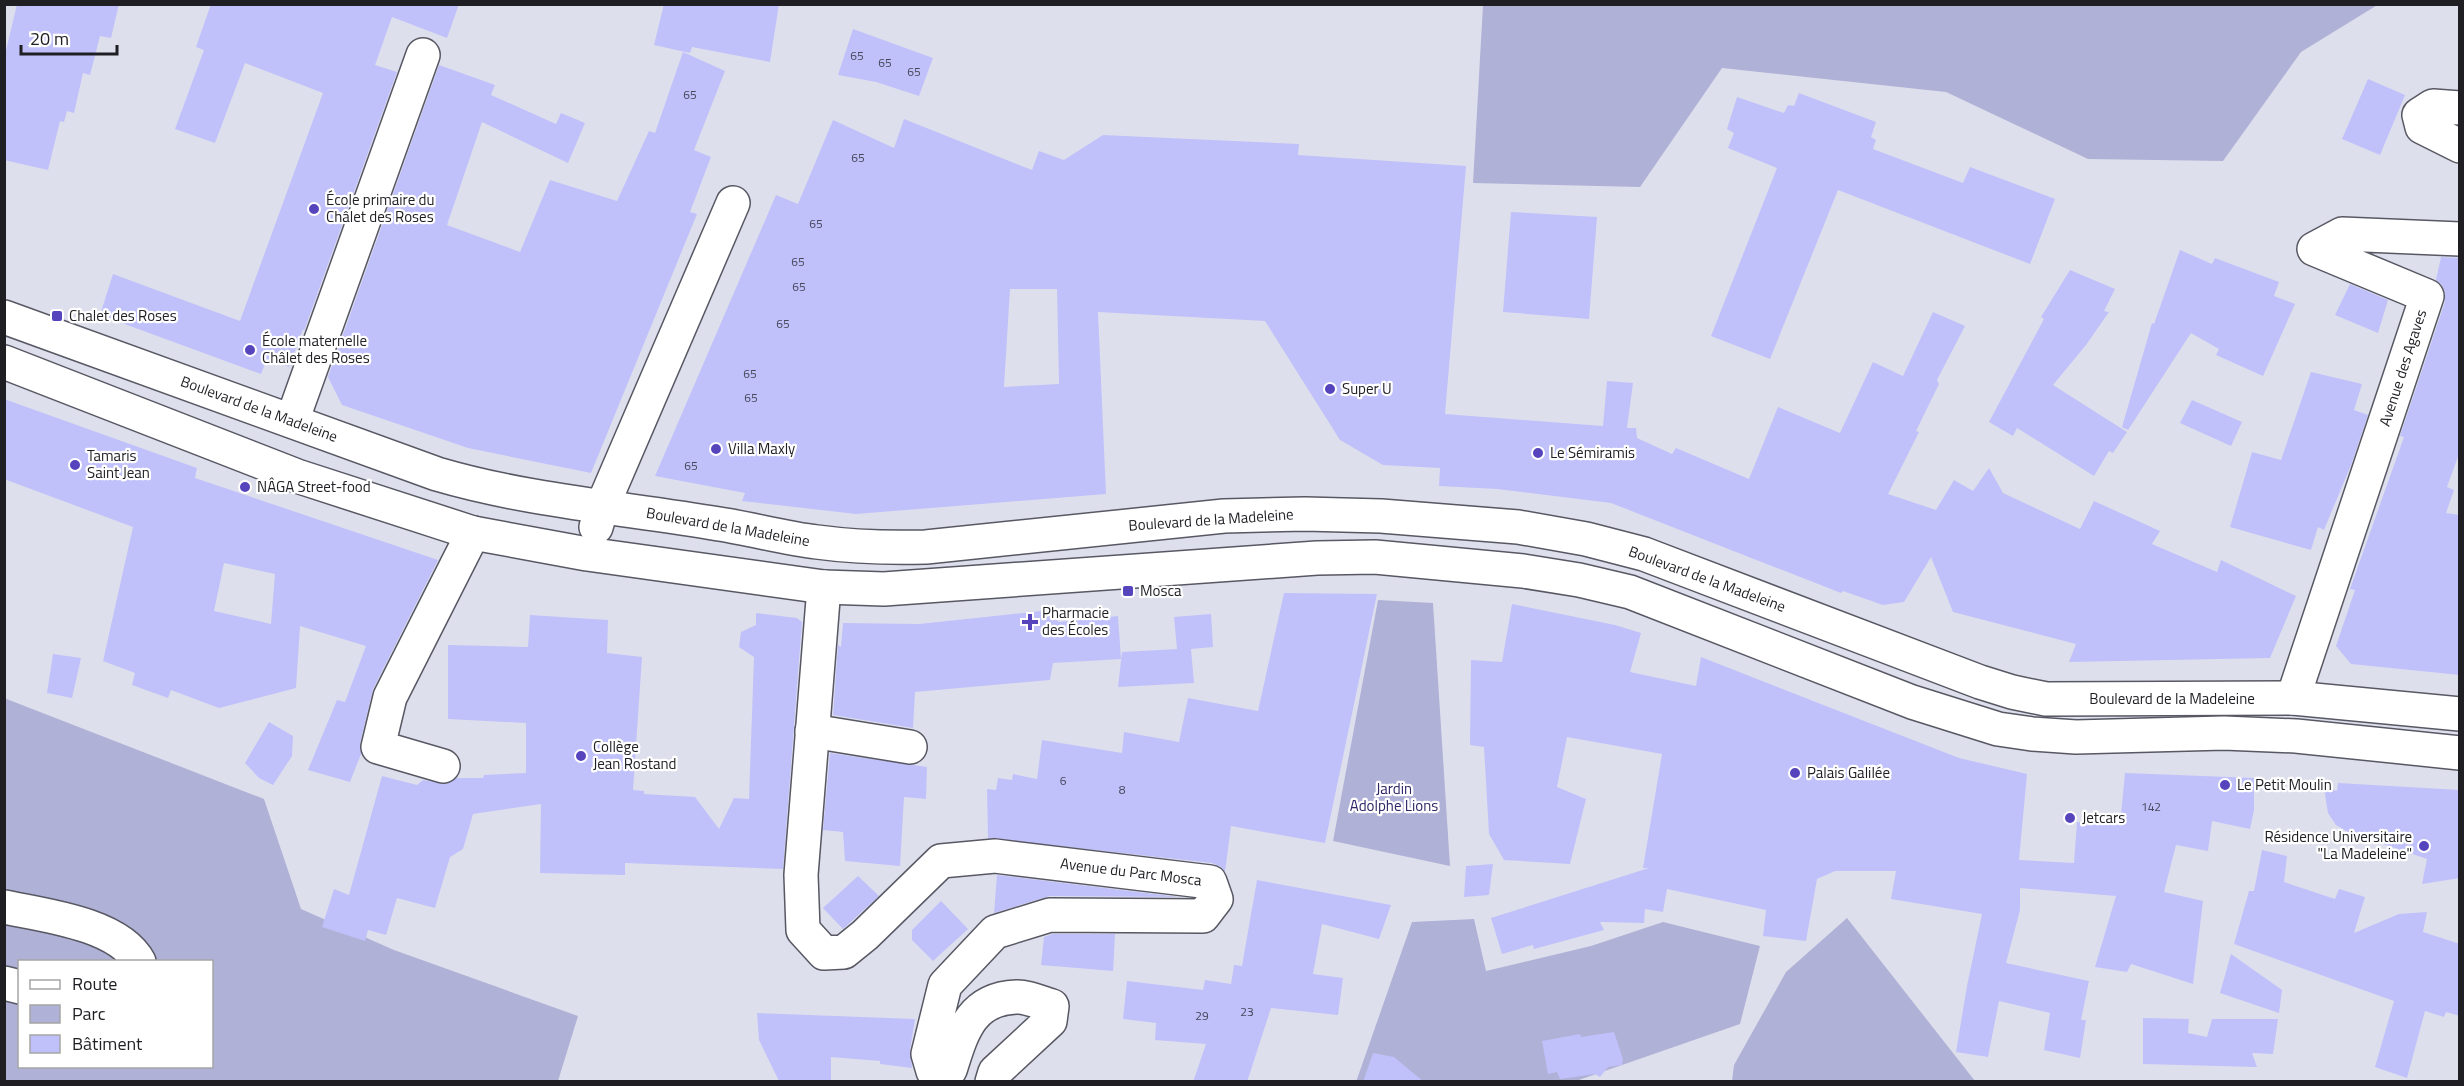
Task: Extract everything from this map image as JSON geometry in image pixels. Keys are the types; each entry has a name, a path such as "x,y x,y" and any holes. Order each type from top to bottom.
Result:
{"street":[{"path":"292,421 423,55"},
{"path":"2460,108 2433,106 2419,115 2422,127 2460,146"},
{"path":"587,554 602,507 733,203"},
{"name":"Avenue des Agaves","path":"2293,698 2427,296 2314,249 2342,234 2460,239"},
{"name":"Boulevard de la Madeleine","path":"4,318 437,474 484,488 719,524 815,542 889,548 926,547 1224,516 1305,514 1382,516 1518,527 1586,539 1644,554 1918,659 2012,692 2046,699 2293,698 2460,714"},
{"path":"4,362 297,476 473,532 587,554 824,587 884,589 1317,558 1375,557 1523,571 1579,579 1630,592 1912,702 1998,729 2076,737 2120,738 2224,733 2296,736 2460,753"},
{"path":"443,766 378,747 390,697 473,532"},
{"name":"Avenue du Parc Mosca","path":"824,587 801,875 803,930 824,953 844,952 865,935 940,861 995,856 1210,882 1216,899 1203,916 1050,915 995,932 945,985 928,1054 933,1071 950,1070 970,1017 986,1004 1017,996 1052,1006 1050,1021 995,1072 992,1082"},
{"path":"812,731 910,747"},
{"path":"4,907 84,925 124,944 137,960"}],"green space":[{"path":"2379,4 2301,52 2223,161 2088,159 1946,92 1722,68 1640,187 1473,183 1483,5"},
{"name":"Jardin Adolphe Lions","path":"1378,600 1433,603 1450,866 1333,841"},
{"path":"4,698 264,799 301,909 394,950 578,1016 558,1081 5,1081"},
{"path":"1847,918 1975,1081 1732,1081 1734,1065 1786,972"},
{"path":"1474,919 1486,971 1591,946 1663,922 1760,946 1740,1024 1576,1081 1356,1082 1412,922"}],"building":[{"path":"17,4 119,4 111,38 100,36 90,75 83,73 74,113 67,111 64,122 60,121 48,170 4,160 4,59"},
{"name":"École primaire du Châlet des Roses","path":"211,4 459,4 447,38 392,17 375,65 397,72 304,331 303,329 289,367 267,359 261,374 100,315 113,274 240,321 323,93 245,63 215,143 175,129 204,50 196,47"},
{"path":"664,4 779,4 770,62 692,47 690,53 654,45"},
{"path":"853,29 933,58 919,96 876,82 838,75"},
{"path":"683,52 725,71 694,150 711,157 690,212 697,214 591,473 468,448 342,405 328,377 439,65 495,85 491,95 556,124 561,113 585,123 568,163 482,122 447,225 520,252 550,180 617,201 649,131 655,133"},
{"path":"2368,79 2405,95 2380,155 2342,139"},
{"path":"1799,93 1876,122 1871,137 1876,140 1873,149 1963,183 1970,167 2055,199 2030,264 1838,190 1770,359 1711,336 1777,168 1728,148 1734,133 1727,129 1737,97 1784,113 1788,105 1794,106"},
{"path":"904,119 1032,170 1039,151 1064,160 1103,135 1299,144 1298,155 1466,166 1445,414 1603,426 1607,381 1633,383 1627,428 1636,428 1637,438 1672,454 1676,448 1749,479 1778,407 1840,433 1873,362 1903,376 1933,312 1965,326 1937,380 1939,384 1916,431 1919,432 1888,494 1936,510 1954,480 1973,491 1989,468 2003,493 2080,529 2094,501 2160,531 2152,544 2217,572 2221,560 2296,596 2270,658 2069,662 2076,644 1953,612 1931,557 1904,602 1883,605 1843,591 1841,593 1611,503 1497,489 1439,486 1440,468 1383,465 1340,440 1265,321 1098,312 1106,494 856,514 742,501 745,493 655,476 776,195 798,204 833,120 894,148","holes":["1010,289 1057,289 1059,384 1004,387"]},
{"path":"1511,212 1597,217 1589,319 1503,312"},
{"path":"2180,250 2212,264 2215,258 2279,282 2274,296 2295,304 2263,376 2216,355 2219,349 2191,333 2128,430 2122,427 2152,323 2154,324"},
{"path":"2441,257 2460,258 2460,451 2447,487 2454,490 2446,513 2460,515 2460,675 2351,664 2336,646 2355,590 2350,589 2404,437 2400,436 2445,302 2445,292 2436,280"},
{"path":"2070,270 2115,289 2104,311 2109,312 2086,345 2053,385 2127,432 2113,453 2109,451 2094,476 2017,428 2013,436 1989,422 2044,319 2041,317"},
{"path":"2350,284 2388,300 2378,333 2335,315"},
{"path":"2311,372 2362,384 2354,410 2368,415 2351,465 2324,530 2318,527 2311,550 2230,527 2252,452 2281,460"},
{"path":"4,399 197,468 195,478 438,560 373,689 360,743 361,754 350,782 308,770 337,700 345,702 366,646 300,626 296,688 219,708 171,690 168,698 132,685 135,673 103,661 133,527 4,479","holes":["224,563 275,574 271,624 214,611"]},
{"path":"2192,400 2242,422 2231,446 2180,423"},
{"path":"1284,593 1377,594 1325,843 1231,826 1225,872 1221,867 1212,863 988,838 987,789 996,790 998,778 1012,780 1013,774 1037,779 1042,740 1122,753 1124,732 1179,742 1188,698 1258,711"},
{"path":"1512,604 1615,625 1641,633 1630,672 1696,686 1701,657 1959,758 2027,774 2019,860 2074,863 2077,822 2120,825 2125,773 2254,778 2254,810 2250,829 2212,821 2208,851 2176,845 2164,892 2203,901 2193,984 2131,964 2127,972 2095,967 2116,896 2020,888 2020,910 2006,963 2089,981 2081,1020 2086,1020 2080,1058 2044,1050 2050,1013 1999,1001 1988,1057 1956,1052 1982,914 1891,899 1896,871 1835,871 1817,879 1806,941 1763,936 1766,910 1667,889 1663,912 1645,909 1644,923 1600,922 1604,930 1534,949 1533,945 1502,954 1491,918 1649,868 1643,868 1662,754 1567,737 1557,787 1586,799 1570,864 1504,860 1489,834 1484,747 1470,745 1471,660 1502,662"},
{"path":"1060,609 1058,622 1118,616 1121,659 1053,663 1050,680 915,692 913,728 833,715 838,645 841,647 843,623 919,624"},
{"name":"Collège Jean Rostand","path":"756,613 797,618 802,622 783,869 625,863 625,875 540,873 541,804 473,814 463,849 450,857 435,908 397,898 386,935 368,930 365,941 322,927 334,889 349,895 382,776 417,785 423,780 447,784 457,778 483,778 484,775 526,773 526,723 448,719 448,645 528,647 530,615 608,620 607,653 642,657 633,790 644,791 644,794 695,797 719,829 734,798 749,799 754,657 739,647 741,632 756,625"},
{"path":"1211,614 1213,647 1191,649 1194,683 1118,687 1122,652 1177,649 1174,617"},
{"path":"53,654 81,658 72,698 47,693"},
{"path":"269,722 293,736 292,756 273,785 259,778 245,763"},
{"path":"830,753 927,767 926,799 904,797 900,866 845,861 843,832 823,830"},
{"name":"Résidence Universitaire \"La Madeleine\"","path":"2338,783 2460,790 2460,878 2422,884 2427,859 2348,832 2336,825 2328,813 2324,788 2337,791"},
{"path":"2262,850 2287,856 2284,882 2335,899 2339,889 2365,897 2354,933 2399,914 2427,912 2423,932 2460,944 2460,1016 2446,1012 2444,1017 2425,1011 2407,1078 2375,1067 2394,1001 2234,944 2249,891 2254,891"},
{"path":"1493,864 1489,895 1464,897 1466,866"},
{"path":"997,875 1179,897 1050,896 994,913"},
{"path":"858,876 879,896 843,929 823,908"},
{"path":"1257,880 1391,905 1379,939 1322,924 1313,974 1343,978 1338,1015 1271,1008 1247,1082 1193,1082 1206,1044 1155,1040 1156,1023 1123,1019 1127,981 1203,990 1205,980 1231,984 1234,965 1242,966"},
{"path":"941,901 968,929 933,961 912,940 912,930"},
{"path":"1053,934 1115,934 1113,971 1041,965 1044,937"},
{"path":"2231,954 2282,990 2279,1013 2220,993"},
{"path":"757,1013 915,1019 910,1050 912,1068 880,1064 880,1061 831,1057 831,1082 779,1081 759,1040"},
{"path":"2143,1018 2189,1019 2188,1033 2207,1037 2212,1019 2278,1019 2273,1054 2252,1053 2257,1067 2143,1064"},
{"path":"1614,1032 1623,1059 1622,1065 1608,1067 1600,1077 1595,1074 1560,1079 1557,1072 1548,1074 1542,1041 1580,1034 1581,1037"},
{"path":"1373,1053 1394,1057 1424,1082 1363,1082"}],"place":[{"name":"École primaire du Châlet des Roses","path":"314,209"},
{"name":"Chalet des Roses","path":"57,316"},
{"name":"École maternelle Châlet des Roses","path":"250,350"},
{"name":"Super U","path":"1330,389"},
{"name":"Villa Maxly","path":"716,449"},
{"name":"Le Sémiramis","path":"1538,453"},
{"name":"Tamaris Saint Jean","path":"75,465"},
{"name":"NÂGA Street-food","path":"245,487"},
{"name":"Mosca","path":"1128,591"},
{"name":"Pharmacie des Écoles","path":"1030,622"},
{"name":"Collège Jean Rostand","path":"581,756"},
{"name":"Palais Galilée","path":"1795,773"},
{"name":"Le Petit Moulin","path":"2225,785"},
{"name":"Jetcars","path":"2070,818"},
{"name":"Résidence Universitaire \"La Madeleine\"","path":"2424,846"}]}
